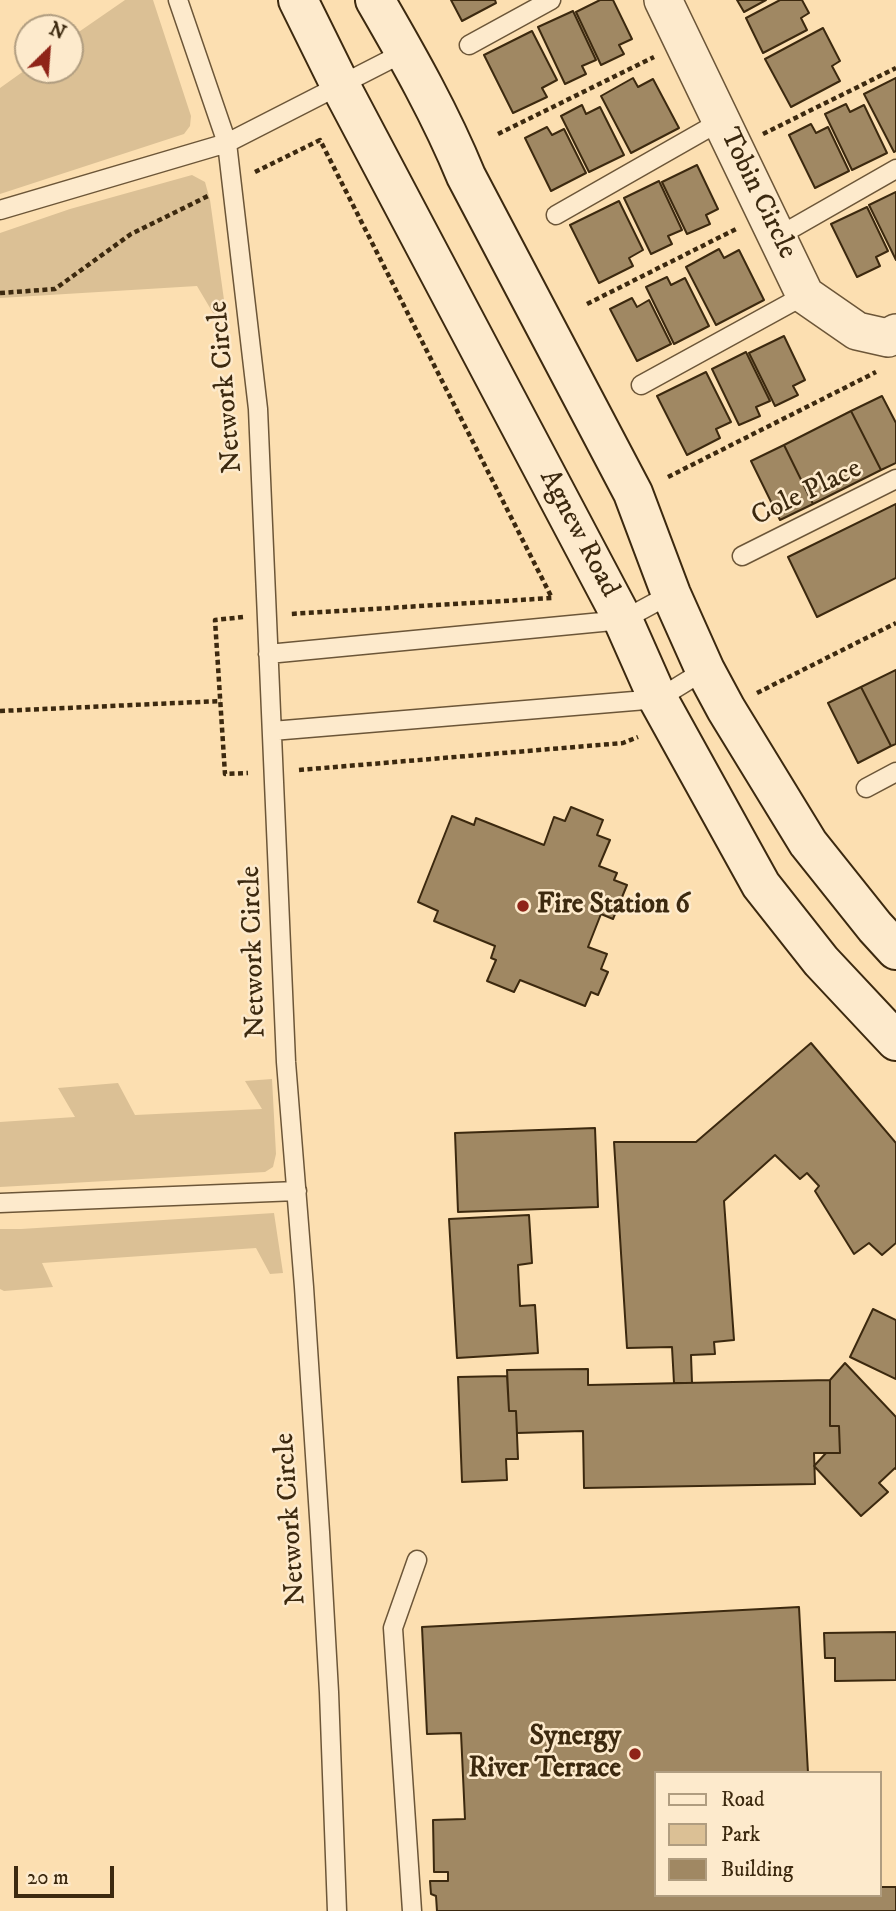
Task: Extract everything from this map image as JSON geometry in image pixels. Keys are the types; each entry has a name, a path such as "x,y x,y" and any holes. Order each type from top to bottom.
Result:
{"main road":[{"name":"Agnew Road","path":"298,0 340,85 623,620 658,699 761,885 821,961 896,1041"},
{"name":"Agnew Road","path":"375,0 405,52 466,176 634,493 671,594 705,670 726,709 808,843 896,950"}],"street":[{"name":"Tobin Circle","path":"663,0 728,135 761,231 805,295 857,331 888,338 896,333"}],"lane":[{"name":"Network Circle","path":"178,0 227,143 258,409 286,1062 324,1600 337,1911"},
{"path":"469,45 551,0"},
{"path":"0,210 227,143 405,52"},
{"path":"556,215 728,135"},
{"path":"761,231 896,169"},
{"path":"641,385 805,295"},
{"name":"Cole Place","path":"742,556 896,479"},
{"path":"268,654 623,620 671,594"},
{"path":"272,731 658,699 705,670"},
{"path":"866,788 896,772"},
{"path":"0,1203 297,1191"},
{"path":"412,1911 393,1628 417,1560"}],"path":[{"path":"499,134 660,54"},
{"path":"728,135 896,68"},
{"path":"0,293 55,289 131,234 320,140 552,598 215,620 225,774 274,772"},
{"path":"587,304 761,231"},
{"path":"668,477 884,368"},
{"path":"0,711 221,701"}],"green space":[{"path":"125,0 153,0 191,116 190,126 184,134 0,194 0,88 14,78 14,84 84,84 84,28"},
{"path":"192,175 205,182 210,200 224,313 219,316 213,313 197,286 0,298 0,233 70,209"},
{"path":"272,1079 276,1154 273,1167 265,1172 0,1187 0,1122 75,1117 58,1088 118,1083 135,1115 262,1109 245,1081"},
{"path":"274,1213 283,1273 270,1274 256,1248 42,1263 53,1287 4,1291 0,1289 0,1229"}],"building":[{"path":"451,0 495,0 496,3 462,21"},
{"path":"600,0 613,0 632,39 619,45 624,54 601,65 576,12"},
{"path":"737,0 766,0 744,12"},
{"path":"780,0 802,0 809,13 801,18 807,30 763,53 746,18"},
{"path":"573,11 596,60 582,66 586,74 565,84 538,27"},
{"path":"823,28 840,61 832,66 840,81 791,107 765,59"},
{"path":"532,31 557,80 542,88 547,97 513,113 484,55"},
{"path":"633,78 638,87 653,79 679,128 631,153 601,96"},
{"path":"896,78 896,151 894,152 864,94"},
{"path":"846,104 850,112 864,105 887,153 852,170 825,114"},
{"path":"582,105 586,114 600,107 624,155 589,172 561,116"},
{"path":"811,124 816,133 828,127 849,171 815,188 789,135"},
{"path":"547,127 552,135 564,129 586,173 551,191 525,138"},
{"path":"697,165 718,209 706,215 710,224 687,234 662,182"},
{"path":"659,181 682,230 668,236 672,244 651,254 624,198"},
{"path":"896,192 896,260 869,205"},
{"path":"619,201 643,250 629,258 633,266 599,283 570,225"},
{"path":"867,207 888,251 876,257 880,266 857,277 831,224"},
{"path":"719,249 724,258 739,250 764,300 716,325 686,267"},
{"path":"667,277 671,285 685,278 709,326 674,344 646,287"},
{"path":"632,298 637,307 649,300 671,344 637,361 610,309"},
{"path":"784,336 805,380 793,386 798,395 775,406 749,353"},
{"path":"746,352 770,401 756,407 760,416 739,425 712,369"},
{"path":"706,372 731,422 716,429 720,438 687,455 657,396"},
{"path":"882,396 896,423 896,463 881,470 851,411"},
{"path":"851,411 881,470 813,504 784,445"},
{"path":"784,445 813,504 780,520 751,461"},
{"path":"896,504 896,578 817,617 788,557"},
{"path":"896,670 896,744 891,746 861,687"},
{"path":"861,687 891,746 858,763 828,703"},
{"name":"Fire Station 6","path":"571,807 603,820 597,835 610,840 599,866 617,873 614,880 627,885 613,919 601,914 588,947 607,954 601,969 608,972 598,995 591,992 585,1006 520,980 514,992 487,981 496,960 491,958 495,946 434,921 438,911 418,902 452,816 474,825 476,818 544,845 554,817 565,821"},
{"path":"811,1043 896,1143 896,1243 882,1255 869,1243 854,1254 815,1191 819,1186 807,1173 800,1179 775,1155 724,1201 734,1340 714,1342 715,1354 691,1355 692,1383 674,1383 672,1347 627,1348 614,1142 696,1142"},
{"path":"595,1128 598,1207 458,1212 455,1133"},
{"path":"529,1215 532,1263 518,1265 520,1306 535,1305 538,1353 457,1358 449,1219"},
{"path":"873,1309 896,1320 896,1379 850,1357"},
{"path":"845,1363 896,1417 896,1469 879,1483 888,1492 861,1516 814,1466 826,1453 840,1453 839,1426 830,1426 830,1380"},
{"path":"588,1369 588,1385 830,1380 830,1426 839,1426 840,1453 814,1453 815,1484 584,1488 583,1431 517,1433 516,1411 509,1411 507,1370"},
{"path":"507,1376 509,1411 516,1411 518,1459 506,1459 507,1480 462,1482 458,1377"},
{"name":"Synergy River Terrace","path":"799,1607 808,1771 654,1771 654,1897 882,1897 882,1887 896,1887 896,1911 437,1911 436,1896 431,1894 430,1881 448,1881 448,1872 434,1872 433,1820 465,1819 461,1733 427,1734 422,1627"},
{"path":"896,1632 896,1680 835,1681 835,1658 825,1658 824,1633"}],"place":[{"name":"Fire Station 6","path":"523,906"},
{"name":"Synergy River Terrace","path":"635,1754"}]}
